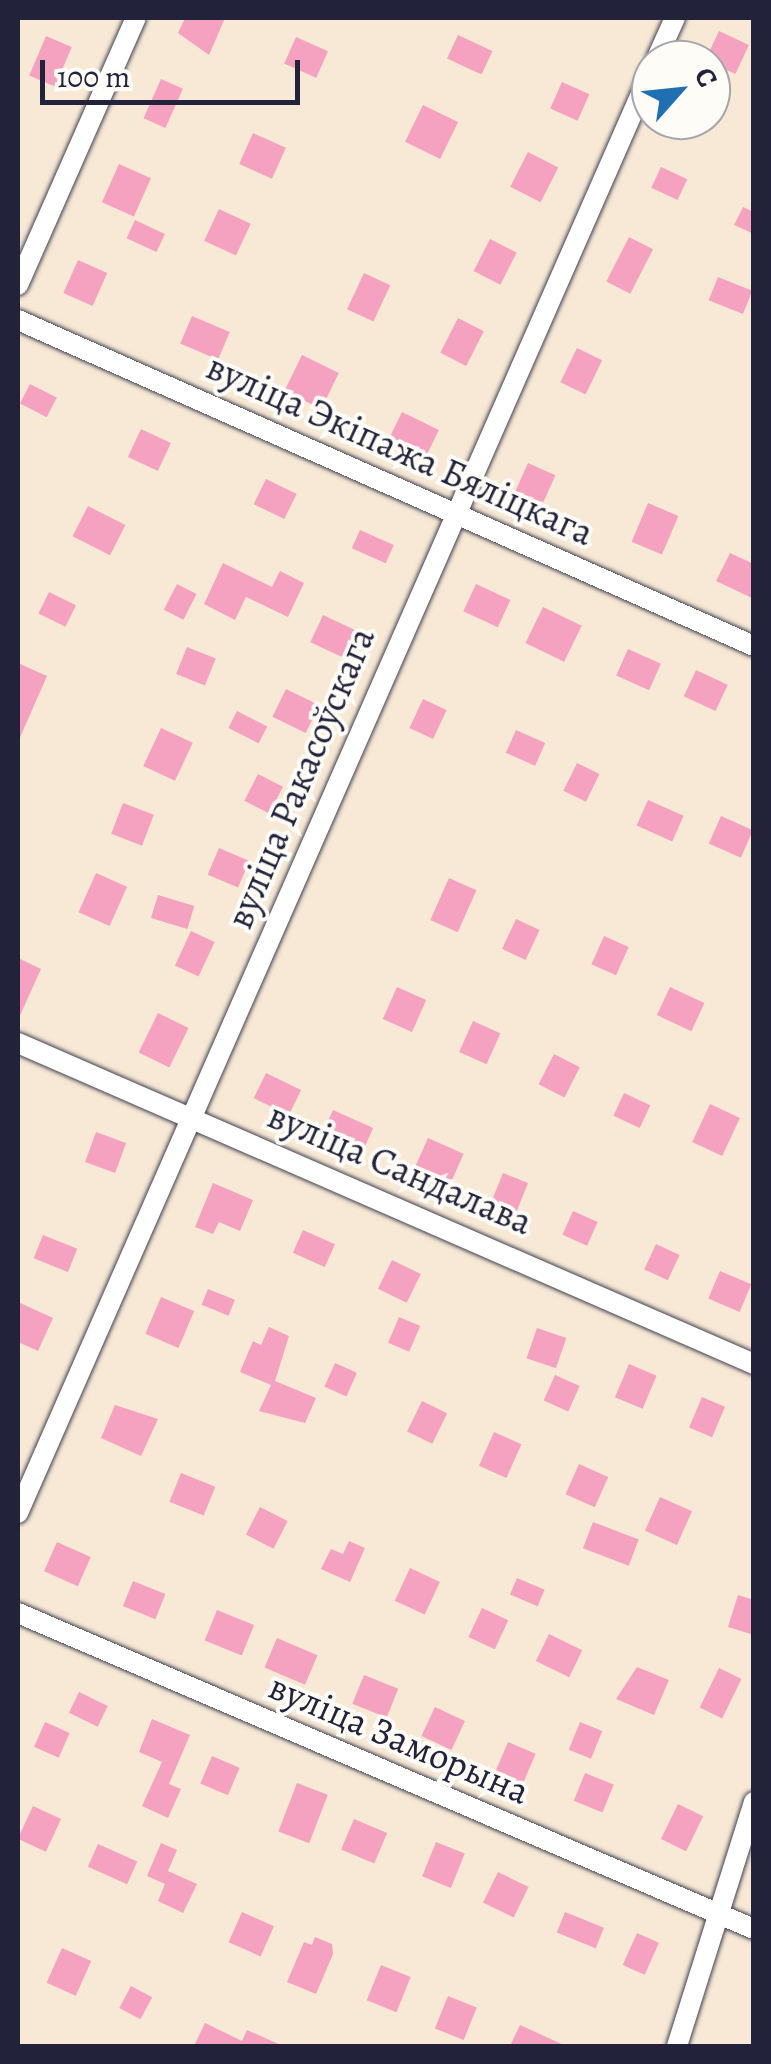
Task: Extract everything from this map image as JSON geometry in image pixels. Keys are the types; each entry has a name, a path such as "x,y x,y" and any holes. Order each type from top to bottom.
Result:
{"street":[{"path":"18,285 136,18"},
{"name":"вуліца Ракасоўскага","path":"18,1514 631,117"},
{"name":"вуліца Экіпажа Бяліцкага","path":"18,320 754,646"},
{"name":"вуліца Сандалава","path":"18,1044 754,1364"},
{"name":"вуліца Заморына","path":"18,1613 754,1930"},
{"path":"677,2046 754,1802"}],"building":[{"path":"185,18 225,18 209,55 178,33"},
{"path":"719,31 749,45 735,74 731,72 731,40 715,40"},
{"path":"458,35 492,51 481,75 447,59"},
{"path":"46,36 72,47 55,87 29,76"},
{"path":"296,37 328,51 316,78 284,63"},
{"path":"161,79 183,89 165,128 144,118"},
{"path":"562,82 589,94 578,121 550,108"},
{"path":"423,105 458,122 440,159 405,142"},
{"path":"253,133 286,148 272,179 239,164"},
{"path":"528,152 558,167 541,202 510,187"},
{"path":"119,164 151,178 134,217 102,202"},
{"path":"661,167 687,179 678,200 651,188"},
{"path":"743,207 754,212 754,234 734,225"},
{"path":"219,209 251,224 236,256 204,241"},
{"path":"135,220 165,234 156,252 127,238"},
{"path":"629,237 653,249 630,294 606,282"},
{"path":"490,239 517,253 500,285 474,271"},
{"path":"78,260 107,273 93,306 63,293"},
{"path":"364,273 390,285 373,322 347,309"},
{"path":"718,277 752,291 743,314 709,300"},
{"path":"192,316 230,332 218,360 180,344"},
{"path":"458,318 484,331 466,366 440,353"},
{"path":"577,348 602,360 586,394 560,382"},
{"path":"302,355 339,373 321,409 284,391"},
{"path":"30,384 57,398 47,417 20,404"},
{"path":"402,412 439,430 427,455 390,437"},
{"path":"141,429 171,443 158,471 128,457"},
{"path":"528,463 555,475 542,504 515,492"},
{"path":"266,479 297,494 284,519 254,504"},
{"path":"648,503 678,516 662,555 632,542"},
{"path":"88,506 125,525 110,555 73,536"},
{"path":"360,530 394,545 386,563 352,548"},
{"path":"730,553 754,564 754,599 716,581"},
{"path":"223,563 272,587 280,571 304,583 288,617 246,597 235,620 204,604"},
{"path":"177,584 197,594 183,620 164,610"},
{"path":"476,584 510,600 498,627 463,611"},
{"path":"49,592 76,605 65,627 38,614"},
{"path":"543,607 582,626 564,662 525,643"},
{"path":"323,615 359,632 347,659 310,642"},
{"path":"187,647 216,659 205,686 176,674"},
{"path":"628,649 661,664 649,690 616,675"},
{"path":"18,663 47,676 18,742"},
{"path":"696,670 728,685 715,711 684,696"},
{"path":"286,689 319,705 306,733 272,717"},
{"path":"423,699 447,710 433,739 409,728"},
{"path":"237,711 267,726 259,743 228,728"},
{"path":"161,728 193,743 175,781 143,766"},
{"path":"516,730 545,743 535,766 506,753"},
{"path":"577,763 599,774 586,802 563,791"},
{"path":"258,774 283,787 269,813 244,801"},
{"path":"648,800 684,816 672,841 637,826"},
{"path":"123,803 154,815 142,846 111,834"},
{"path":"721,816 753,830 741,858 709,843"},
{"path":"219,848 249,861 238,888 208,875"},
{"path":"96,873 127,887 110,926 79,912"},
{"path":"449,878 476,890 458,932 430,920"},
{"path":"158,895 194,906 187,929 151,918"},
{"path":"516,919 540,930 526,960 502,949"},
{"path":"191,931 215,942 199,976 175,965"},
{"path":"604,936 629,947 616,975 591,964"},
{"path":"18,958 41,969 18,1020"},
{"path":"397,987 426,1000 412,1032 383,1019"},
{"path":"670,987 704,1003 691,1031 657,1015"},
{"path":"158,1013 189,1028 169,1067 139,1053"},
{"path":"473,1021 500,1033 487,1064 459,1052"},
{"path":"554,1054 580,1067 564,1097 539,1084"},
{"path":"266,1073 301,1090 289,1115 254,1098"},
{"path":"624,1093 650,1105 640,1128 613,1116"},
{"path":"710,1104 740,1118 722,1156 692,1142"},
{"path":"333,1110 373,1128 363,1152 322,1134"},
{"path":"96,1132 126,1143 115,1173 85,1162"},
{"path":"428,1138 464,1154 450,1185 414,1169"},
{"path":"503,1173 528,1183 515,1215 490,1205"},
{"path":"213,1183 253,1200 240,1231 219,1222 213,1234 195,1227"},
{"path":"573,1211 598,1222 587,1246 562,1235"},
{"path":"303,1230 335,1244 325,1267 293,1253"},
{"path":"43,1235 77,1249 68,1272 34,1258"},
{"path":"656,1244 680,1255 668,1280 644,1269"},
{"path":"392,1260 421,1274 407,1303 378,1289"},
{"path":"720,1271 751,1284 740,1312 708,1299"},
{"path":"208,1289 235,1300 229,1316 202,1305"},
{"path":"161,1297 194,1311 179,1348 145,1334"},
{"path":"18,1302 53,1318 38,1351 18,1342"},
{"path":"399,1317 420,1326 409,1352 388,1343"},
{"path":"269,1327 289,1336 275,1381 316,1398 305,1423 259,1411 271,1385 240,1372 253,1341 261,1345"},
{"path":"537,1328 566,1338 556,1368 527,1358"},
{"path":"335,1363 357,1373 346,1397 324,1387"},
{"path":"629,1364 657,1376 643,1409 615,1397"},
{"path":"555,1375 580,1386 568,1412 544,1401"},
{"path":"702,1397 725,1407 712,1437 689,1427"},
{"path":"422,1401 447,1413 432,1444 407,1432"},
{"path":"115,1405 158,1419 141,1456 101,1438"},
{"path":"494,1432 521,1444 506,1478 479,1466"},
{"path":"579,1464 608,1477 595,1507 566,1494"},
{"path":"181,1473 215,1487 204,1516 169,1502"},
{"path":"660,1497 692,1511 677,1545 645,1531"},
{"path":"260,1507 288,1521 274,1549 246,1535"},
{"path":"593,1522 639,1540 629,1566 583,1548"},
{"path":"349,1541 365,1548 350,1582 321,1569 331,1549 343,1554"},
{"path":"57,1542 91,1557 78,1586 44,1571"},
{"path":"410,1568 440,1582 425,1615 395,1601"},
{"path":"517,1578 545,1590 538,1606 510,1595"},
{"path":"133,1581 165,1594 155,1619 123,1606"},
{"path":"738,1595 754,1600 754,1635 728,1627"},
{"path":"482,1608 508,1620 495,1649 468,1637"},
{"path":"217,1610 254,1625 242,1656 205,1641"},
{"path":"549,1634 582,1650 569,1677 536,1661"},
{"path":"277,1638 318,1655 305,1685 264,1667"},
{"path":"637,1667 669,1680 654,1715 616,1699"},
{"path":"719,1668 741,1679 722,1719 700,1708"},
{"path":"364,1675 398,1689 387,1718 352,1704"},
{"path":"79,1692 108,1706 98,1727 69,1713"},
{"path":"435,1707 465,1721 451,1750 421,1736"},
{"path":"152,1719 190,1735 169,1784 181,1789 168,1818 142,1806 162,1762 139,1752"},
{"path":"45,1722 70,1733 59,1758 34,1747"},
{"path":"580,1722 602,1731 591,1759 569,1750"},
{"path":"508,1742 536,1754 522,1785 495,1773"},
{"path":"212,1756 240,1768 228,1795 200,1784"},
{"path":"585,1773 614,1785 603,1812 574,1801"},
{"path":"297,1783 328,1795 309,1843 278,1832"},
{"path":"678,1804 703,1816 686,1851 661,1839"},
{"path":"33,1806 61,1819 46,1852 18,1839"},
{"path":"354,1819 387,1833 374,1863 341,1849"},
{"path":"436,1842 465,1854 451,1888 422,1876"},
{"path":"161,1843 177,1850 168,1871 197,1884 183,1913 158,1901 165,1884 147,1876"},
{"path":"98,1844 137,1861 127,1884 88,1867"},
{"path":"498,1872 529,1887 514,1917 483,1903"},
{"path":"242,1912 274,1926 261,1956 229,1942"},
{"path":"565,1912 604,1928 596,1948 557,1932"},
{"path":"637,1933 659,1943 645,1975 623,1965"},
{"path":"315,1937 332,1944 333,1954 316,1994 287,1982 304,1942 312,1945"},
{"path":"62,1948 91,1961 76,1996 47,1983"},
{"path":"381,1965 411,1977 396,2012 367,2000"},
{"path":"131,1986 152,1997 140,2019 119,2008"},
{"path":"448,1996 477,2008 464,2040 435,2028"},
{"path":"205,2023 242,2041 247,2030 283,2046 194,2046"},
{"path":"520,2025 566,2046 510,2046"}]}
